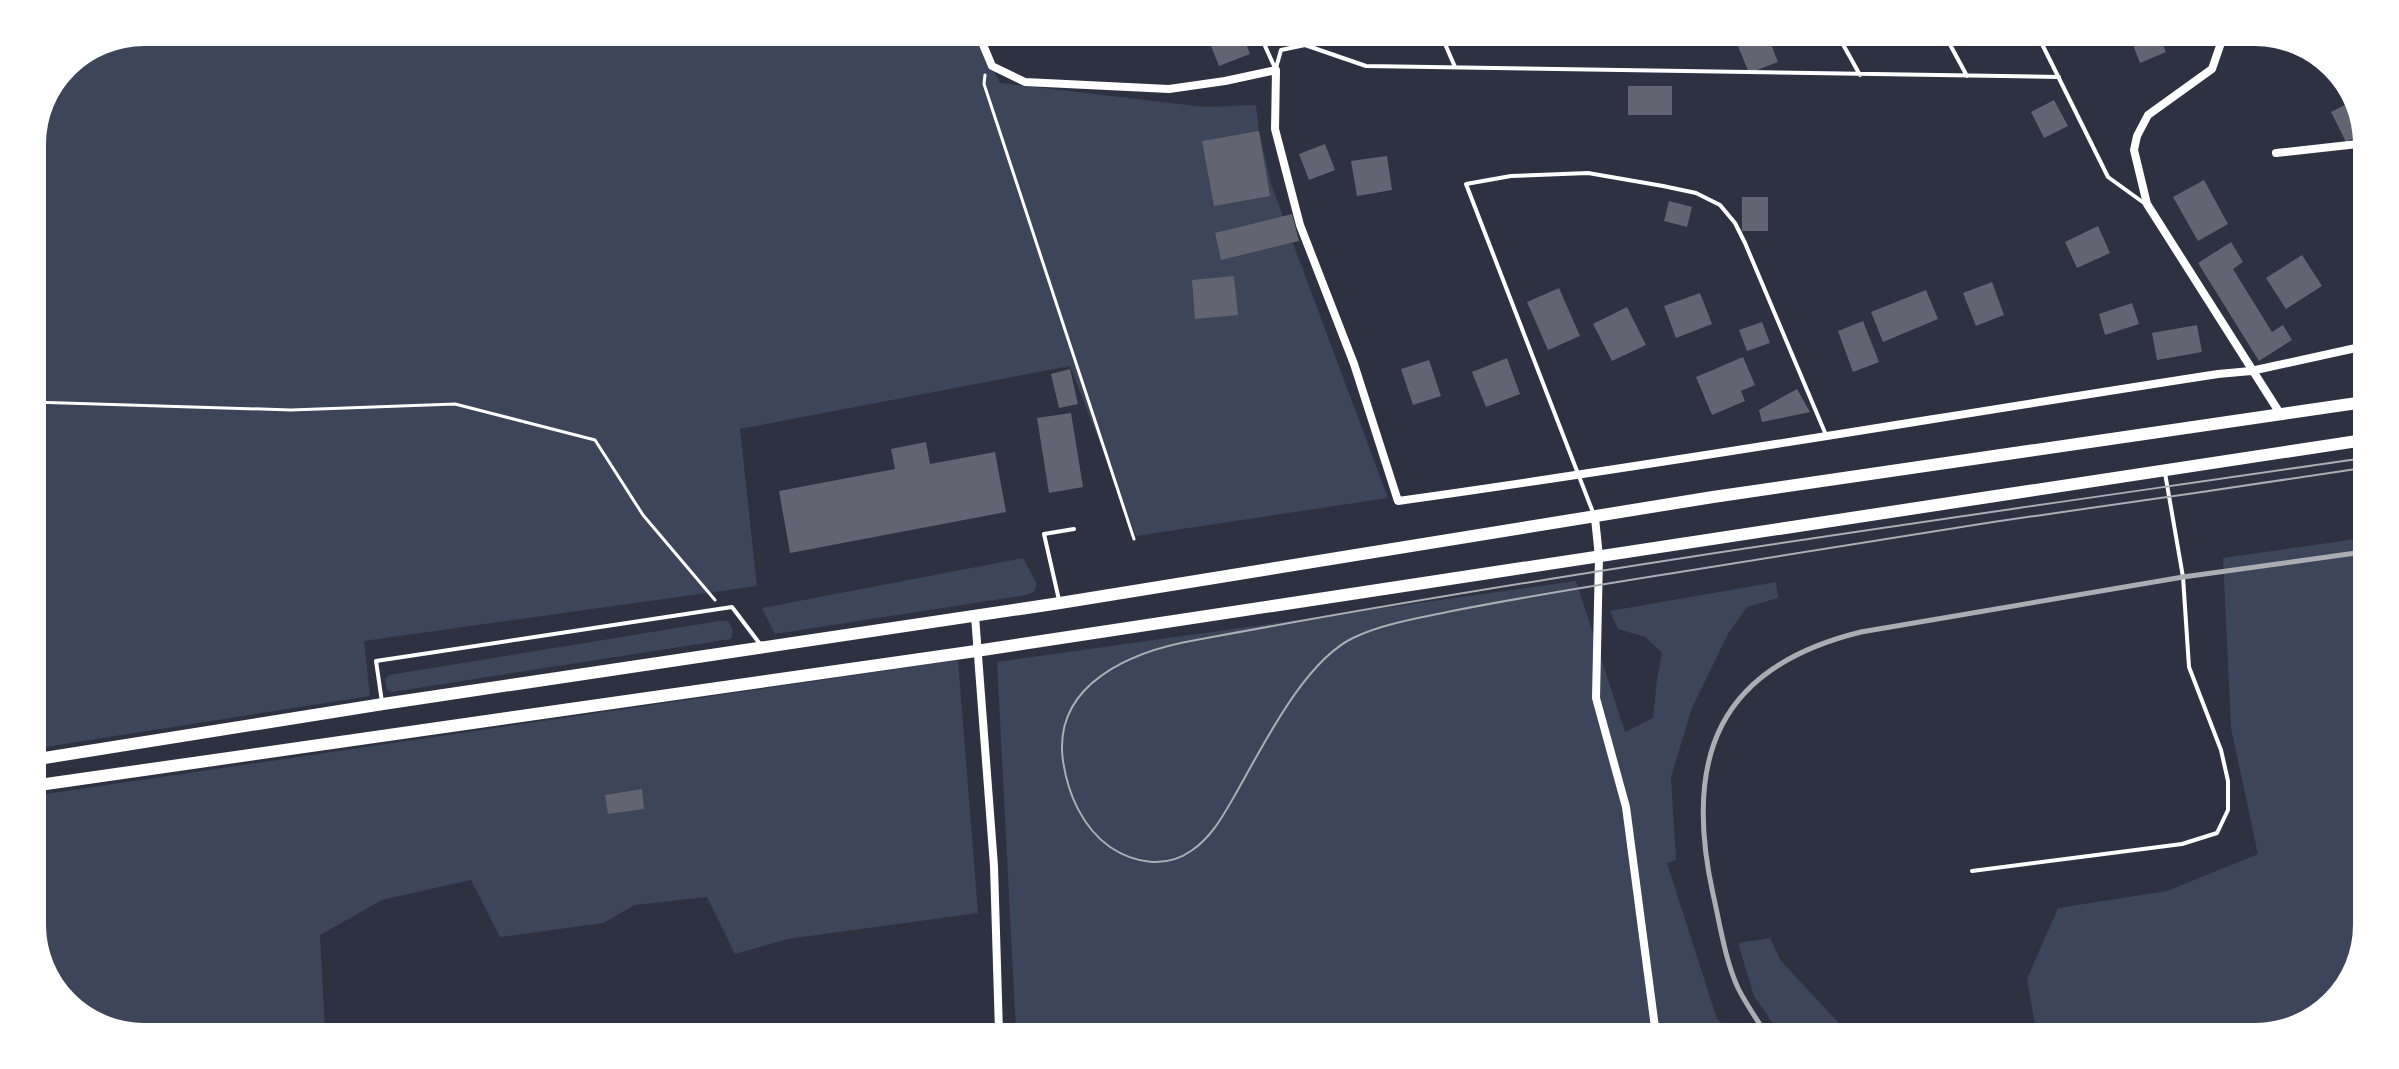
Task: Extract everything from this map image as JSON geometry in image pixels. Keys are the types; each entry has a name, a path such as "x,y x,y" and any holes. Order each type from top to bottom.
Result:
{"main road":[{"path":"46,758 1060,603 1729,494 2353,404"},
{"path":"46,784 976,651 2353,442"}],"street":[{"path":"984,46 992,66 1025,82 1169,89 1276,70 1275,129 1300,225 1354,364 1398,501 2251,371 2353,349"},
{"path":"2222,46 2212,69 2148,115 2137,136 2134,150 2147,204 2281,415"},
{"path":"2276,153 2353,145"},
{"path":"1595,518 1599,557 1596,698 1626,807 1654,1023"},
{"path":"975,616 994,866 999,1023"}],"lane":[{"path":"1265,46 1276,70"},
{"path":"1276,70 1281,50 1300,46"},
{"path":"1308,46 1366,66 2059,77"},
{"path":"1446,46 1455,67"},
{"path":"1844,46 1860,75"},
{"path":"1951,46 1967,76"},
{"path":"2043,46 2108,177 2147,204"},
{"path":"1595,518 1466,184 1511,176 1588,173 1696,193 1720,205 1735,223 1745,243 1826,435"},
{"path":"1972,871 2182,844 2217,833 2228,810 2228,781 2221,750 2189,667 2183,577 2164,471"},
{"path":"1060,603 1044,534 1074,529"},
{"path":"383,704 376,661 732,607 763,648"}],"path":[{"path":"992,66 985,75 984,84 1134,539"},
{"path":"46,402 291,410 455,404 595,440 643,515 722,609"}],"shaded area":[{"path":"144,46 982,46 1000,83 1205,107 1256,105 1271,184 1388,498 1136,536 1070,366 740,429 757,586 364,641 370,696 46,747 46,137 53,106 62,89 89,62 106,53"},
{"path":"2353,539 2353,925 2346,963 2333,985 2310,1007 2281,1020 2255,1023 2035,1023 2027,979 2058,908 2167,891 2258,854 2231,728 2223,558"},
{"path":"1023,558 1037,584 1034,592 1026,595 775,634 762,608"},
{"path":"1576,581 1625,732 1653,718 1662,653 1645,637 1618,629 1610,611 1776,582 1778,598 1747,607 1729,632 1692,708 1671,777 1676,860 1667,863 1717,1019 1722,1023 1016,1023 997,662"},
{"path":"728,621 733,630 731,639 392,692 387,690 385,679 389,675"},
{"path":"958,660 978,913 788,939 735,954 707,897 635,905 603,923 500,937 471,880 382,900 320,935 325,1023 125,1021 106,1016 84,1003 62,980 51,957 46,932 46,794"},
{"path":"1770,938 1781,961 1839,1023 1773,1023 1754,996 1738,943"}],"building":[{"path":"1211,46 1247,46 1250,54 1219,66"},
{"path":"1738,46 1772,46 1778,62 1749,73"},
{"path":"2133,46 2164,46 2166,52 2140,63"},
{"path":"1628,86 1672,86 1672,115 1628,115"},
{"path":"2054,100 2068,126 2044,138 2031,112"},
{"path":"2345,105 2353,138 2346,142 2331,112"},
{"path":"1259,131 1270,196 1214,206 1202,141"},
{"path":"1325,144 1335,170 1309,180 1299,154"},
{"path":"1387,156 1392,190 1357,196 1351,161"},
{"path":"2204,180 2228,224 2198,241 2173,197"},
{"path":"1742,197 1768,197 1768,231 1742,231"},
{"path":"1669,201 1692,207 1687,227 1664,221"},
{"path":"1292,214 1299,241 1221,260 1215,233"},
{"path":"2098,226 2110,253 2077,268 2065,242"},
{"path":"2231,242 2243,262 2233,269 2272,332 2283,325 2292,340 2259,361 2198,263"},
{"path":"2302,255 2322,286 2286,309 2266,278"},
{"path":"1234,276 1238,315 1195,319 1192,280"},
{"path":"1992,282 2004,315 1976,326 1963,293"},
{"path":"1559,288 1580,336 1548,350 1527,302"},
{"path":"1926,290 1938,319 1883,342 1871,312"},
{"path":"1700,293 1712,324 1676,338 1664,306"},
{"path":"2132,303 2139,324 2105,335 2099,314"},
{"path":"1627,307 1646,345 1612,361 1593,324"},
{"path":"1863,321 1879,362 1853,372 1838,331"},
{"path":"1762,322 1770,343 1747,351 1739,330"},
{"path":"2197,325 2202,352 2157,360 2152,333"},
{"path":"1743,357 1755,385 1741,391 1745,401 1712,415 1696,377"},
{"path":"1507,358 1520,394 1486,407 1472,372"},
{"path":"1429,360 1441,396 1413,405 1401,369"},
{"path":"1070,369 1078,404 1059,408 1051,374"},
{"path":"1797,389 1810,412 1762,422 1759,410"},
{"path":"1071,413 1083,487 1049,493 1037,418"},
{"path":"926,442 930,464 995,452 1006,512 790,553 779,491 895,469 891,449"},
{"path":"642,789 644,809 608,814 605,795"}],"tram line":[{"path":"2353,460 1633,566 1172,645 1123,663 1102,675 1084,691 1070,711 1063,734 1065,773 1078,809 1100,839 1119,853 1139,860 1171,860 1198,846 1216,826 1271,730 1319,665 1336,648 1379,628 1452,611 1594,586 1993,522 2353,469"}],"railway":[{"path":"1759,1023 1738,988 1726,954 1705,845 1703,800 1709,760 1722,725 1743,694 1773,668 1812,648 1861,632 2183,577 2353,553"}]}
